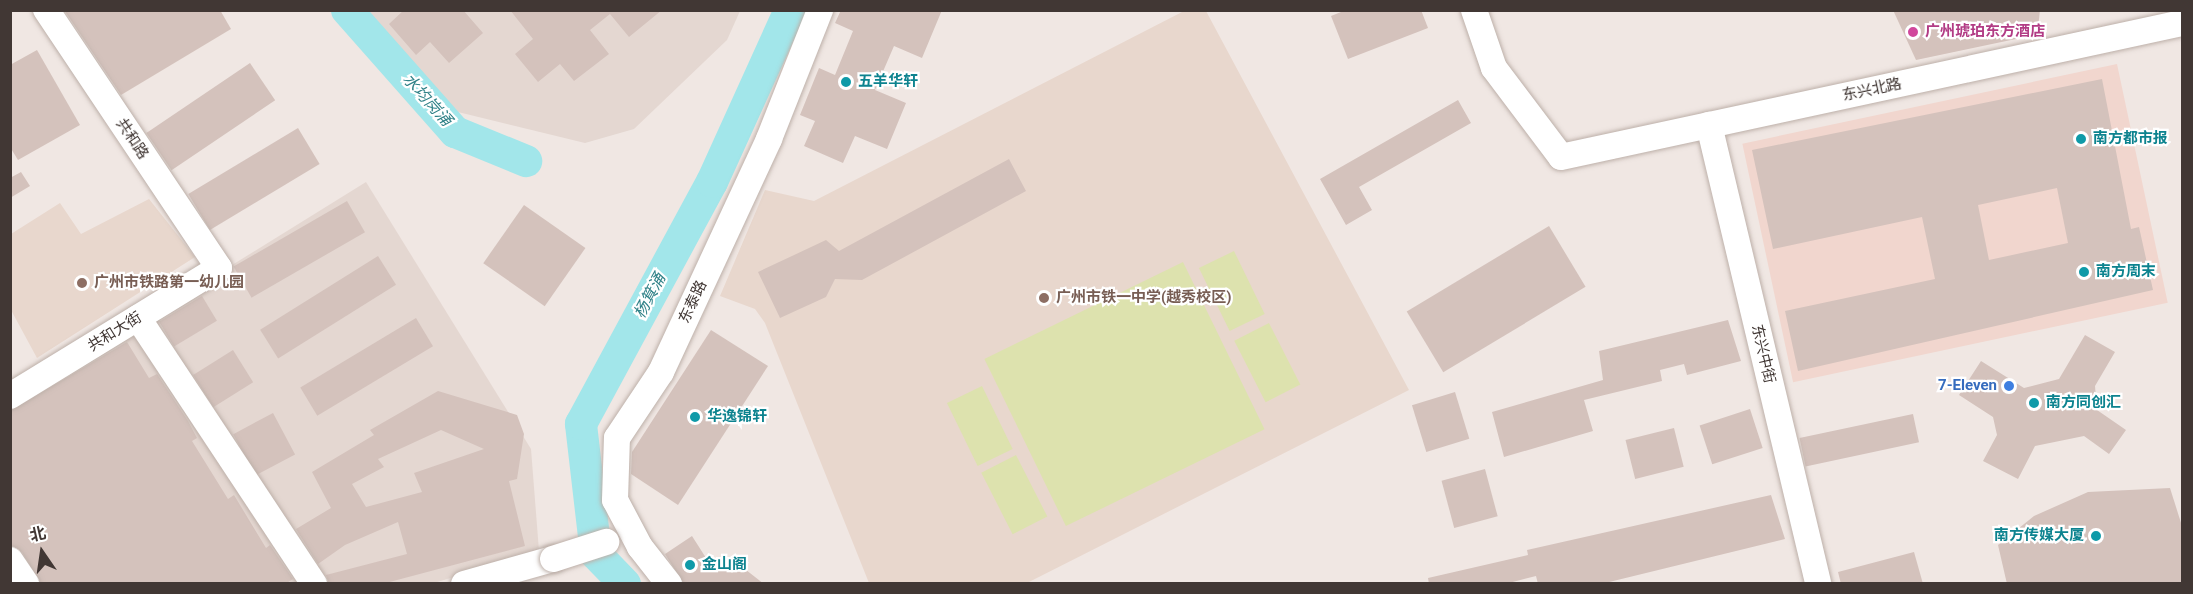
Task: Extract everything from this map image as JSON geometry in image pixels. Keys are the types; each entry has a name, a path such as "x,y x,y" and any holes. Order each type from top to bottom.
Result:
{"street":[{"name":"共和路","path":"46,10 219,268"},
{"name":"东泰路","path":"669,584 633,534 615,500 617,438 661,372 769,138 820,10"},
{"name":"东兴北路","path":"1474,10 1494,68 1561,157 2182,23"},
{"name":"东兴中街","path":"1709,125 1818,584"},
{"name":"共和大街","path":"10,396 219,268"},
{"path":"138,318 314,584"},
{"path":"464,584 633,534"},
{"path":"10,560 26,584"}],"shaded area":[{"path":"367,11 740,11 727,40 634,129 585,143 458,112"},
{"name":"广州市铁一中学(越秀校区)","path":"1184,11 1206,11 1409,390 1027,583 869,583 765,323 755,309 720,296 765,190 814,201"},
{"path":"2117,64 2168,303 1793,382 1742,144"},
{"path":"366,182 531,449 539,551 434,583 11,584 11,402"},
{"name":"广州市铁路第一幼儿园","path":"149,199 195,257 37,358 11,310 11,234 60,203 81,234"}],"green space":[{"path":"1234,251 1265,314 1230,331 1199,268"},
{"path":"1183,262 1265,429 1066,526 984,359"},
{"path":"1269,323 1300,384 1266,402 1234,341"},
{"path":"982,386 1013,449 978,466 947,403"},
{"path":"1016,455 1047,516 1013,534 981,473"}],"building":[{"path":"64,10 220,10 231,29 121,95"},
{"path":"404,10 463,10 483,33 449,63 430,42 416,55 389,24"},
{"path":"510,10 662,10 629,37 610,14 590,30 609,54 574,81 560,64 538,82 515,54 533,39"},
{"name":"五羊华轩","path":"841,10 942,10 922,58 894,46 875,90 906,103 887,149 855,136 843,163 804,146 815,121 800,115 819,68 835,75 853,31 835,23"},
{"path":"1346,10 1421,10 1428,28 1348,59 1331,16"},
{"name":"广州琥珀东方酒店","path":"1893,10 2040,10 2038,28 2030,36 1916,60"},
{"path":"37,50 80,125 18,160 10,147 10,65"},
{"path":"250,63 275,100 172,170 146,133"},
{"path":"2102,79 2131,229 2139,227 2153,290 1798,371 1785,311 1935,279 1922,217 1773,249 1752,150","holes":["2057,188 2068,243 1989,260 1978,205"]},
{"path":"1458,100 1471,123 1359,187 1372,210 1346,225 1320,179"},
{"path":"298,128 320,164 210,230 188,194"},
{"path":"1009,159 1026,191 862,280 835,279 826,297 780,318 758,272 826,240 839,251"},
{"path":"21,172 30,186 10,198 10,178"},
{"path":"347,201 365,232 252,298 234,266"},
{"path":"524,205 585,248 545,306 483,263"},
{"path":"1549,226 1586,287 1443,372 1407,311"},
{"path":"378,256 396,285 278,358 260,330"},
{"path":"202,296 217,321 174,347 159,322"},
{"path":"416,318 433,346 317,416 300,388"},
{"path":"1728,320 1741,361 1687,375 1684,364 1660,370 1662,381 1584,400 1593,431 1504,457 1492,412 1603,380 1599,351"},
{"name":"华逸锦轩","path":"711,330 768,366 678,505 631,474 632,452"},
{"name":"南方同创汇","path":"2085,335 2115,352 2095,386 2097,410 2126,430 2109,454 2084,436 2035,446 2018,479 1983,461 1997,435 1993,417 1959,395 1981,361 2024,388 2059,379"},
{"path":"127,342 149,378 157,374 188,421 197,438 192,441 228,499 234,495 266,548 270,545 293,579 285,584 41,584 22,552 11,545 10,411"},
{"path":"233,350 253,382 213,407 193,375"},
{"path":"438,391 517,415 524,434 517,479 509,481 525,546 382,584 329,584 326,575 407,554 398,522 345,545 318,564 296,529 331,508 312,472 374,435 370,430","holes":["441,430 484,449 414,473 422,492 366,507 352,484 384,467 378,459"]},
{"path":"1455,392 1469,439 1426,452 1412,405"},
{"path":"1750,409 1763,448 1712,464 1700,425"},
{"path":"273,413 295,454 255,476 233,434"},
{"path":"1913,414 1919,442 1806,466 1800,438"},
{"path":"1674,428 1684,467 1635,479 1625,440"},
{"path":"1485,469 1498,516 1454,528 1442,481"},
{"name":"南方传媒大厦","path":"2170,488 2182,526 2182,584 2007,584 1998,545 2034,516 2088,492"},
{"path":"1771,495 1785,539 1601,584 1538,584 1536,576 1505,584 1429,584 1428,578 1528,555 1527,550"},
{"name":"金山阁","path":"692,536 715,572 732,559 764,584 684,584 665,554"},
{"path":"1914,552 1923,584 1841,584 1838,572"}],"waterway":[{"name":"水均岗涌","path":"347,10 455,132 526,161"},
{"name":"杨箕涌","path":"625,584 596,554 581,424 712,182 790,10"}],"place":[{"name":"广州琥珀东方酒店","path":"1913,32"},
{"name":"五羊华轩","path":"846,82"},
{"name":"南方都市报","path":"2081,139"},
{"name":"南方周末","path":"2084,272"},
{"name":"广州市铁路第一幼儿园","path":"82,283"},
{"name":"广州市铁一中学(越秀校区)","path":"1044,298"},
{"name":"7-Eleven","path":"2009,386"},
{"name":"南方同创汇","path":"2034,403"},
{"name":"华逸锦轩","path":"695,417"},
{"name":"南方传媒大厦","path":"2096,536"},
{"name":"金山阁","path":"690,565"}]}
